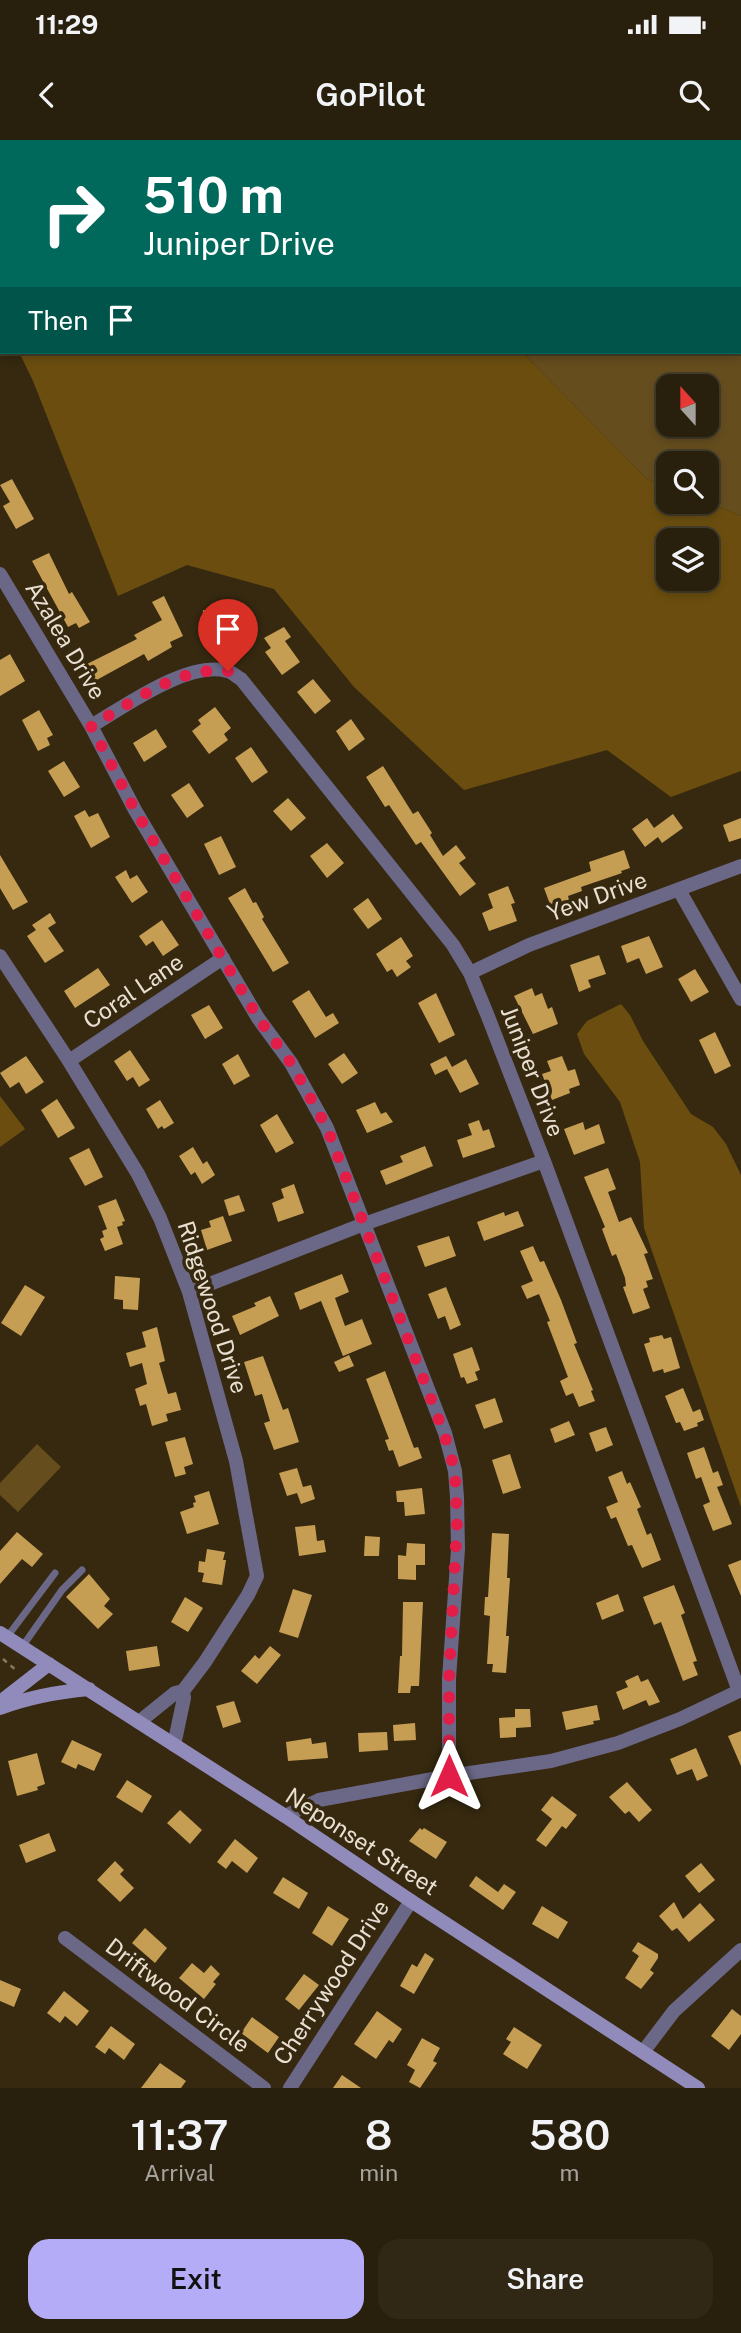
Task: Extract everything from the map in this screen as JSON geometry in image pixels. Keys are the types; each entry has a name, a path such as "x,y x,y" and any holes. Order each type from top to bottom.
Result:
{"main road":[{"name":"Neponset Street","path":"3,1635 285,1816 411,1902 698,2088"},
{"path":"0,1702 49,1664"},
{"path":"0,1708 55,1692 89,1689"}],"street":[{"name":"Azalea Drive","path":"0,574 91,726 135,810 258,1018 291,1063 313,1100 327,1128 444,1433 455,1471 458,1549 449,1679 449,1776"},
{"name":"Juniper Drive","path":"91,726 191,672 212,669 228,671 241,679 453,946 470,973 544,1161 740,1691"},
{"name":"Yew Drive","path":"470,973 529,945 741,866"},
{"path":"679,890 741,999"},
{"name":"Ridgewood Drive","path":"0,956 69,1061 138,1174 160,1218 189,1292 236,1461 257,1576 205,1662 183,1691 175,1693 139,1722"},
{"name":"Coral Lane","path":"69,1061 223,958"},
{"path":"189,1292 364,1224 544,1161"},
{"name":"Ridgewood Drive","path":"174,1745 184,1698 183,1691"},
{"path":"285,1816 319,1800 449,1776 551,1761 618,1743 680,1719 740,1691"},
{"name":"Cherrywood Drive","path":"290,2088 411,1902"},
{"name":"Driftwood Circle","path":"65,1938 264,2088"},
{"path":"643,2052 674,2011 741,1950"}],"lane":[{"path":"22,1648 62,1590 82,1570"},
{"path":"3,1635 55,1573"}],"path":[{"path":"3,1660 17,1671"}],"shaded area":[{"path":"20,354 524,354 647,479 656,482 656,514 719,514 719,507 741,516 741,771 671,797 607,750 464,790 354,687 274,589 187,565 118,596"},
{"path":"524,354 741,354 741,516 719,507 719,451 656,451 656,482 647,479"},
{"path":"621,1004 691,1114 713,1127 726,1144 741,1175 741,1507 644,1228 640,1162 620,1102 584,1054 577,1034 587,1021"},
{"path":"0,1096 25,1129 0,1147"},
{"path":"37,1444 61,1467 18,1512 0,1495 0,1483"}],"building":[{"path":"12,479 34,519 16,529 3,506 10,502 0,485"},
{"path":"49,553 69,594 72,592 90,622 79,628 76,623 68,627 32,561"},
{"path":"164,596 183,636 170,642 172,647 148,661 144,654 93,682 85,665 137,639 134,635 162,620 152,602"},
{"path":"213,608 239,610 237,631 202,628 203,610 213,611"},
{"path":"284,627 291,637 285,641 300,662 282,675 265,652 271,648 264,638"},
{"path":"10,654 25,681 0,696 0,660"},
{"path":"313,679 331,701 315,714 297,692"},
{"path":"215,707 231,728 224,734 228,740 209,754 192,731 201,724 198,720"},
{"path":"39,710 53,735 47,738 50,745 38,751 22,720"},
{"path":"351,719 365,739 349,751 336,731"},
{"path":"156,729 167,747 144,762 133,743"},
{"path":"251,747 268,772 252,783 235,758"},
{"path":"64,761 80,787 64,797 48,771"},
{"path":"383,766 413,814 418,811 443,856 456,845 466,858 459,863 476,884 460,896 421,842 416,845 389,805 385,807 366,777"},
{"path":"189,783 204,806 187,818 171,795"},
{"path":"288,798 306,818 291,831 273,811"},
{"path":"85,810 89,817 98,813 110,837 91,848 74,816"},
{"path":"673,814 683,828 662,843 658,837 645,847 632,829 647,818 654,828"},
{"path":"741,818 741,838 729,842 723,825"},
{"path":"221,836 236,867 219,875 204,844"},
{"path":"327,843 344,863 327,878 310,856"},
{"path":"624,850 630,868 581,887 582,891 568,896 569,900 551,907 544,888 591,871 589,862"},
{"path":"0,855 28,902 13,910 0,888"},
{"path":"126,870 130,879 137,875 148,892 132,903 115,877"},
{"path":"508,886 515,903 511,904 517,921 489,931 482,913 493,908 488,894"},
{"path":"245,888 253,903 256,902 264,917 262,919 289,963 273,972 228,898"},
{"path":"368,898 382,919 368,929 353,909"},
{"path":"50,913 56,923 48,928 64,951 45,963 27,936 36,930 32,925"},
{"path":"162,920 179,945 163,956 153,941 146,946 139,936"},
{"path":"649,936 663,967 646,974 639,958 627,963 621,946"},
{"path":"401,937 413,956 406,961 411,967 397,977 392,969 387,972 376,954"},
{"path":"599,955 606,974 588,980 591,987 579,992 570,965"},
{"path":"98,968 110,985 75,1008 64,991"},
{"path":"695,969 709,992 691,1002 678,979"},
{"path":"532,988 535,996 542,993 548,1009 552,1007 558,1024 533,1034 514,996"},
{"path":"309,990 326,1017 333,1013 339,1023 315,1038 292,1001"},
{"path":"436,993 455,1035 439,1043 418,1003"},
{"path":"209,1005 223,1028 205,1039 191,1015"},
{"path":"715,1032 731,1066 715,1074 699,1040"},
{"path":"130,1050 150,1080 139,1087 133,1077 127,1081 114,1061"},
{"path":"344,1053 358,1073 342,1084 328,1064"},
{"path":"238,1054 250,1076 234,1085 222,1064"},
{"path":"26,1056 44,1082 26,1094 19,1082 10,1088 0,1073"},
{"path":"446,1056 452,1067 466,1059 479,1084 460,1093 447,1069 435,1075 430,1064"},
{"path":"562,1056 568,1071 575,1069 580,1085 569,1089 570,1093 552,1100 542,1074 551,1071 547,1061"},
{"path":"57,1099 75,1128 58,1138 41,1110"},
{"path":"160,1100 174,1123 164,1129 162,1126 158,1129 146,1109"},
{"path":"375,1102 381,1114 386,1112 393,1122 367,1133 356,1110"},
{"path":"277,1114 294,1143 276,1153 260,1125"},
{"path":"479,1120 483,1131 489,1129 495,1147 463,1158 457,1140 472,1135 468,1124"},
{"path":"583,1122 585,1130 599,1124 605,1143 574,1155 564,1129"},
{"path":"425,1146 433,1166 386,1185 380,1171 403,1162 400,1156"},
{"path":"193,1147 203,1164 207,1161 215,1175 202,1184 195,1172 191,1175 179,1156"},
{"path":"89,1148 103,1177 85,1186 69,1158"},
{"path":"608,1168 616,1189 608,1192 619,1222 631,1217 648,1253 644,1254 653,1279 646,1281 648,1287 643,1289 650,1308 633,1314 623,1287 626,1286 625,1278 616,1254 612,1256 602,1229 605,1227 584,1177"},
{"path":"294,1184 304,1213 278,1222 272,1203 284,1198 281,1189"},
{"path":"239,1195 245,1211 229,1216 224,1200"},
{"path":"116,1199 125,1221 117,1227 123,1244 105,1251 100,1239 104,1237 102,1231 107,1229 98,1206"},
{"path":"518,1211 524,1226 484,1241 477,1222 504,1212 505,1216"},
{"path":"223,1216 232,1241 207,1250 201,1230 211,1227 209,1221"},
{"path":"449,1236 456,1256 425,1267 417,1246"},
{"path":"533,1246 540,1262 544,1261 561,1300 577,1343 574,1344 593,1390 591,1391 595,1401 579,1407 573,1393 566,1396 560,1381 568,1377 539,1294 527,1299 521,1286 533,1281 520,1251"},
{"path":"342,1274 349,1292 335,1298 345,1326 362,1319 372,1344 343,1356 321,1301 300,1310 294,1293"},
{"path":"115,1276 140,1278 138,1310 123,1309 123,1300 114,1299"},
{"path":"25,1285 45,1297 21,1336 1,1323"},
{"path":"446,1287 461,1325 450,1330 445,1316 438,1319 428,1294"},
{"path":"270,1296 279,1316 240,1335 232,1316 256,1306 254,1303"},
{"path":"157,1327 165,1361 159,1363 168,1394 176,1392 181,1410 166,1414 168,1421 152,1426 146,1404 140,1406 135,1389 147,1384 142,1363 130,1367 126,1353 146,1347 142,1332"},
{"path":"662,1335 664,1339 671,1337 680,1368 664,1373 663,1369 653,1372 644,1344 650,1342 649,1338"},
{"path":"472,1347 480,1370 475,1372 478,1380 467,1384 464,1377 461,1378 453,1354"},
{"path":"349,1355 354,1366 339,1372 334,1362"},
{"path":"263,1356 283,1410 288,1408 299,1442 274,1450 264,1423 270,1421 262,1394 255,1396 244,1362"},
{"path":"385,1371 414,1448 418,1447 422,1458 399,1467 393,1450 389,1451 385,1440 389,1439 366,1379"},
{"path":"683,1388 693,1412 700,1409 704,1420 697,1423 698,1426 684,1431 680,1422 676,1423 665,1396"},
{"path":"495,1398 503,1422 484,1429 475,1405"},
{"path":"569,1421 575,1435 555,1443 550,1429"},
{"path":"606,1427 613,1445 596,1452 589,1433"},
{"path":"185,1437 193,1464 184,1467 186,1474 175,1477 165,1442"},
{"path":"704,1447 713,1473 718,1471 723,1485 717,1487 732,1524 713,1531 703,1505 710,1502 701,1477 696,1479 687,1453"},
{"path":"510,1454 521,1488 503,1494 492,1460"},
{"path":"297,1468 303,1487 311,1485 315,1499 301,1504 297,1493 287,1496 279,1473"},
{"path":"622,1471 641,1507 637,1509 647,1535 651,1533 661,1560 642,1568 632,1545 628,1546 616,1517 611,1519 606,1507 618,1502 608,1477"},
{"path":"422,1488 425,1514 405,1516 404,1502 397,1502 396,1491"},
{"path":"209,1491 219,1524 187,1534 180,1512 194,1507 194,1496"},
{"path":"315,1525 317,1541 324,1540 326,1552 299,1556 295,1527"},
{"path":"17,1532 43,1554 32,1567 22,1559 0,1584 0,1551"},
{"path":"492,1533 509,1534 507,1578 510,1578 506,1636 509,1636 506,1673 492,1672 493,1664 487,1664 490,1616 484,1615 485,1597 488,1597"},
{"path":"365,1536 380,1537 379,1556 364,1556"},
{"path":"407,1543 425,1544 425,1565 416,1565 416,1580 398,1579 398,1555 406,1556"},
{"path":"207,1549 225,1552 222,1585 202,1582 204,1573 198,1572 199,1561 205,1562"},
{"path":"741,1560 741,1596 728,1565"},
{"path":"89,1574 110,1599 104,1606 113,1614 98,1629 66,1597"},
{"path":"674,1585 685,1613 681,1615 697,1661 693,1662 698,1675 683,1681 661,1622 654,1625 643,1597"},
{"path":"293,1589 312,1595 298,1638 279,1632"},
{"path":"618,1594 624,1611 602,1620 596,1603"},
{"path":"185,1597 203,1608 188,1632 171,1622"},
{"path":"403,1602 423,1602 419,1686 411,1686 410,1693 398,1693"},
{"path":"157,1646 160,1666 129,1671 126,1651"},
{"path":"270,1646 281,1655 257,1684 241,1671 255,1655 259,1659"},
{"path":"638,1675 641,1682 648,1679 660,1702 649,1706 646,1700 623,1710 616,1692 628,1687 625,1681"},
{"path":"234,1701 241,1722 223,1728 216,1706"},
{"path":"597,1705 600,1720 593,1721 594,1724 566,1730 562,1712"},
{"path":"515,1709 530,1709 531,1727 516,1728 516,1737 500,1738 499,1718 515,1717"},
{"path":"415,1723 416,1740 394,1741 393,1725"},
{"path":"741,1731 741,1766 728,1736"},
{"path":"387,1732 388,1750 359,1752 358,1733"},
{"path":"311,1738 312,1744 326,1742 328,1758 288,1761 286,1742"},
{"path":"72,1740 102,1754 94,1771 78,1764 76,1769 61,1762"},
{"path":"696,1748 708,1776 697,1781 692,1769 677,1775 670,1759"},
{"path":"37,1753 45,1784 37,1787 38,1790 17,1796 8,1761"},
{"path":"127,1780 152,1796 142,1813 116,1797"},
{"path":"627,1782 652,1810 639,1822 629,1811 625,1814 609,1797"},
{"path":"552,1796 577,1815 566,1829 562,1826 546,1847 536,1840 552,1819 541,1810"},
{"path":"180,1810 202,1830 190,1844 167,1823"},
{"path":"420,1828 447,1842 436,1859 409,1841"},
{"path":"49,1833 56,1851 26,1863 19,1845"},
{"path":"235,1839 258,1858 247,1873 232,1861 226,1869 217,1862"},
{"path":"115,1861 124,1870 120,1874 134,1888 120,1902 97,1880"},
{"path":"701,1863 715,1880 699,1893 685,1876"},
{"path":"476,1876 498,1892 504,1884 516,1892 503,1910 469,1886"},
{"path":"283,1877 308,1893 299,1909 273,1893"},
{"path":"674,1902 683,1919 700,1903 715,1920 689,1942 677,1928 672,1931 659,1916"},
{"path":"328,1906 349,1919 332,1946 312,1933"},
{"path":"542,1906 568,1922 558,1939 532,1924"},
{"path":"145,1928 167,1948 155,1963 132,1943"},
{"path":"638,1942 658,1954 650,1970 654,1973 641,1989 625,1978 639,1956 632,1951"},
{"path":"425,1953 434,1959 414,1994 400,1986 412,1964 417,1967"},
{"path":"192,1963 204,1973 211,1965 220,1974 204,1999 179,1978"},
{"path":"304,1974 319,1985 299,2010 285,1999"},
{"path":"0,1980 21,1989 14,2007 0,2001"},
{"path":"64,1991 89,2011 77,2026 65,2016 60,2023 47,2013"},
{"path":"732,2009 741,2016 741,2034 729,2050 711,2036"},
{"path":"377,2011 402,2029 393,2043 389,2040 376,2059 354,2044"},
{"path":"252,2017 279,2037 268,2053 241,2033"},
{"path":"111,2026 135,2044 124,2060 109,2048 105,2054 95,2047"},
{"path":"514,2027 542,2045 527,2069 503,2054 511,2042 506,2039"},
{"path":"422,2038 440,2048 433,2061 437,2063 420,2088 409,2082 415,2070 407,2065"},
{"path":"160,2063 186,2081 181,2088 141,2088"},
{"path":"342,2075 361,2088 333,2088"}],"route":[{"path":"228,671 212,669 191,672 91,726 135,810 258,1018 291,1063 327,1128 444,1433 455,1471 458,1549 449,1679 449,1776"}]}
